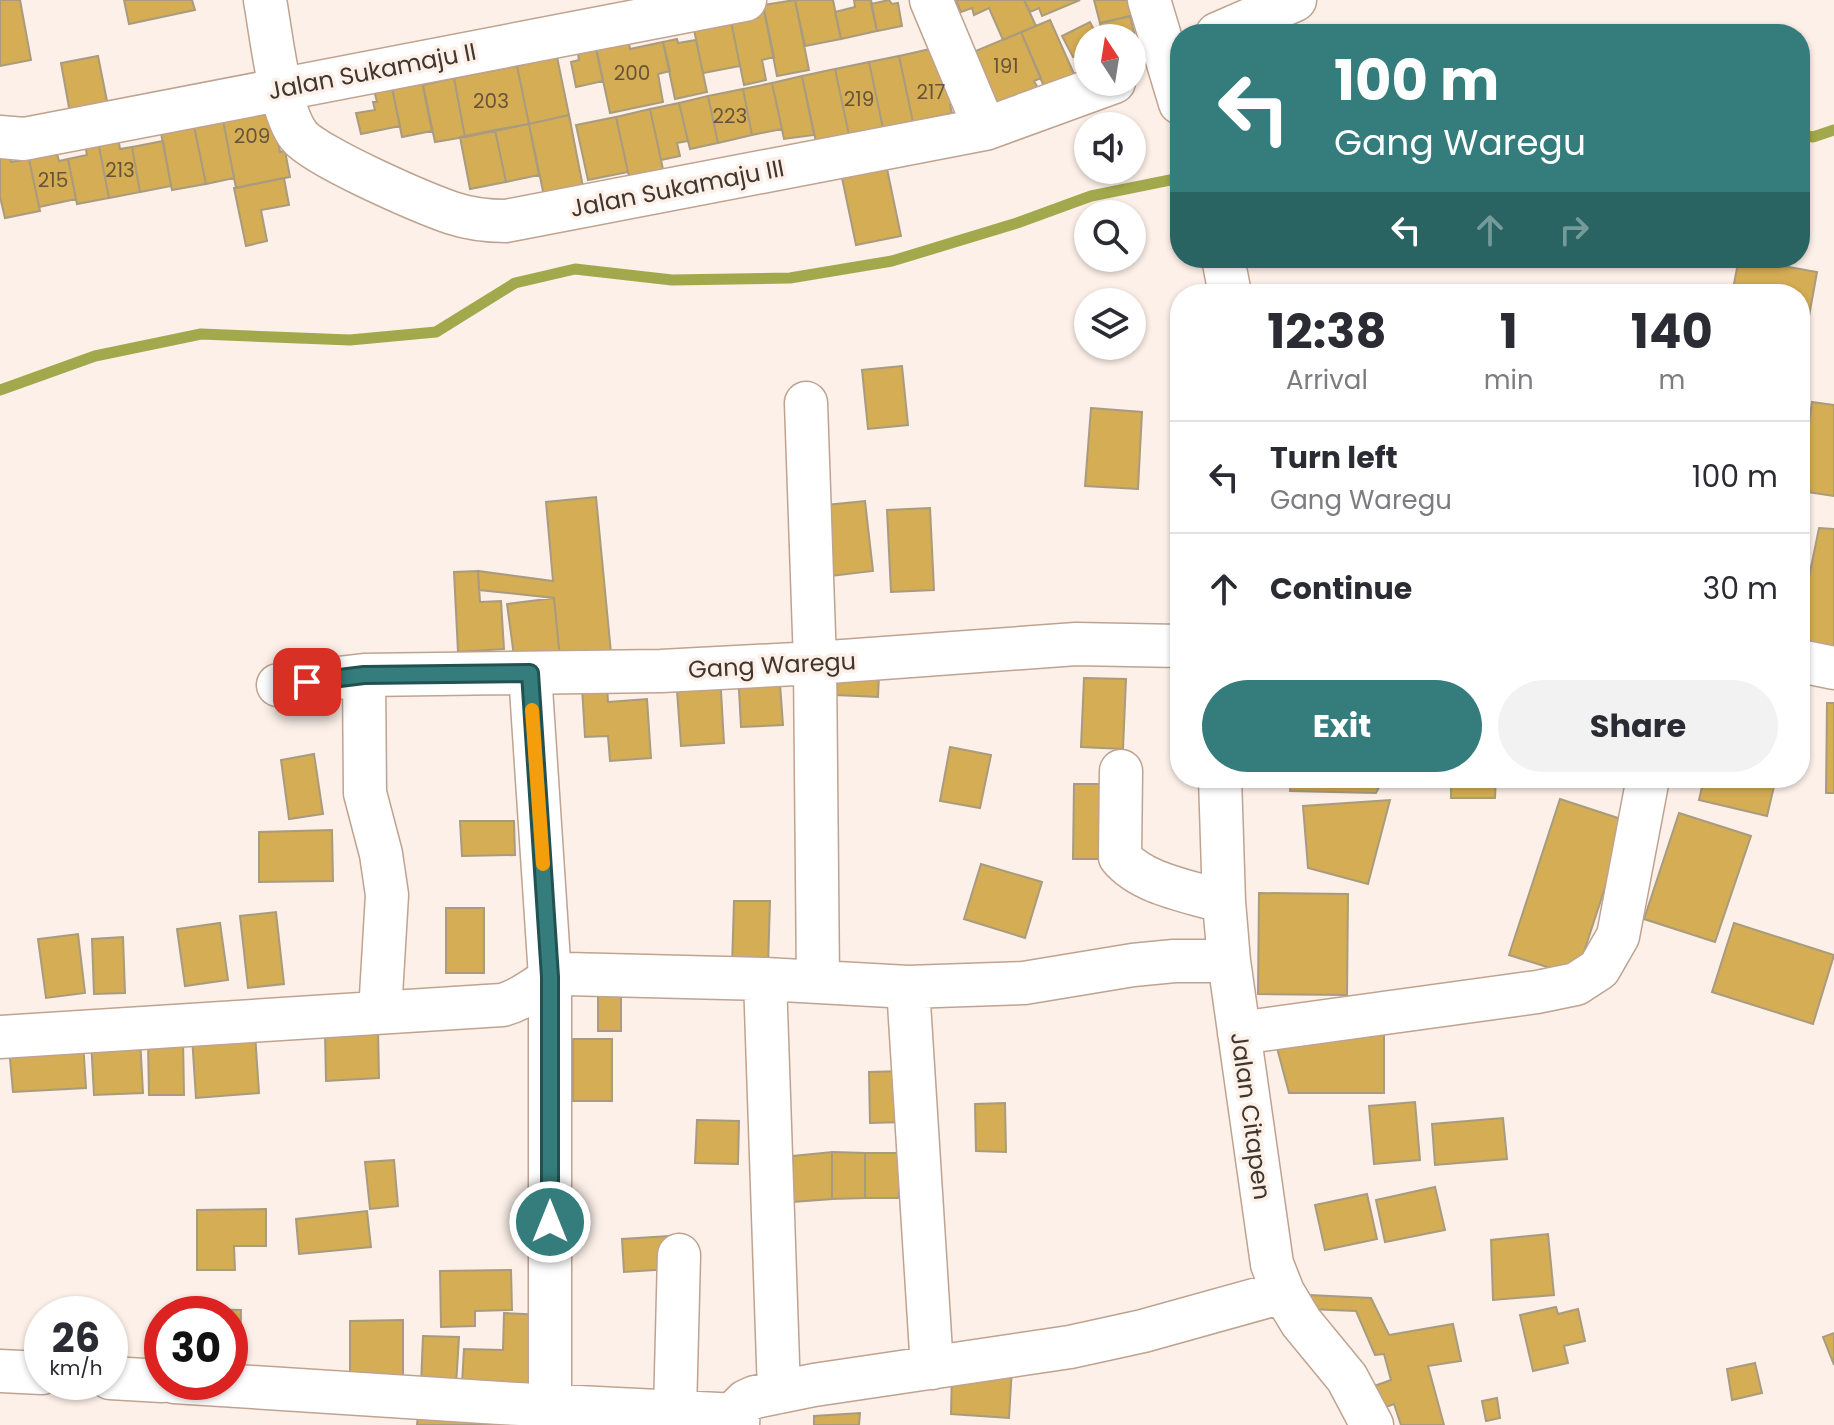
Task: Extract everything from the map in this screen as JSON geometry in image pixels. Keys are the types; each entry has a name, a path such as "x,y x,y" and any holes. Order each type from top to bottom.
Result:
{"street":[{"name":"Jalan Sukamaju III","path":"265,0 289,119 300,137 389,187 453,213 486,221 506,221 985,129 1076,96"},
{"name":"Jalan Sukamaju II","path":"0,137 24,139 745,0"},
{"path":"931,0 985,129"},
{"path":"1149,0 1160,64 1170,84"},
{"path":"1240,24 1295,0"},
{"path":"806,403 815,663 818,981"},
{"name":"Gang Waregu","path":"278,685 364,675 661,671 1076,644 1170,646"},
{"path":"1810,663 1834,668"},
{"path":"530,673 550,977 550,1406"},
{"path":"364,675 365,793 381,854 387,895 380,1012"},
{"path":"1121,771 1120,857 1130,869 1144,876 1224,902"},
{"name":"Jalan Citapen","path":"1220,788 1229,961 1269,1247 1283,1292 1301,1322 1347,1378 1372,1425"},
{"path":"1239,1033 1576,984 1599,969 1618,936 1646,788"},
{"path":"0,1037 510,1003 550,977 567,974 818,981 908,987 1024,983 1133,965 1229,961"},
{"path":"765,979 779,1392"},
{"path":"908,987 932,1368"},
{"path":"675,1412 679,1255"},
{"path":"248,1387 675,1412 738,1420 739,1408 746,1401 779,1392 1070,1347 1143,1331 1283,1292"},
{"path":"0,1371 24,1372"}],"building":[{"path":"0,0 20,0 31,60 0,66"},
{"path":"124,0 192,0 195,10 129,24"},
{"path":"795,0 809,70 777,76 763,5"},
{"path":"795,0 833,0 841,39 805,46"},
{"path":"854,0 871,0 877,31 841,39 835,12 855,7"},
{"path":"889,0 892,4 898,3 902,26 877,31 871,4"},
{"path":"956,0 1024,0 1036,26 1003,40 989,8 974,15 972,8 961,12"},
{"path":"1024,0 1080,0 1042,16 1039,8 1030,12"},
{"path":"1094,0 1132,0 1136,15 1100,23"},
{"path":"763,5 774,57 762,60 766,80 744,85 729,12"},
{"path":"730,16 740,66 703,73 692,20"},
{"path":"1130,16 1132,24 1100,24"},
{"path":"1050,20 1074,76 1045,89 1021,32"},
{"path":"1074,30 1074,56 1073,57 1062,36"},
{"path":"1021,32 1041,78 1034,81 1039,90 996,109 971,53"},
{"path":"594,38 629,43 630,49 663,42 670,71 658,74 663,102 610,113"},
{"path":"677,39 678,43 696,40 707,92 675,99 663,42"},
{"path":"939,47 958,103 950,105 952,113 913,122 899,56"},
{"path":"596,50 603,81 576,87 571,62 579,60 578,54"},
{"path":"98,56 108,106 70,113 61,63"},
{"path":"899,56 913,122 883,128 869,62"},
{"path":"557,57 569,115 529,124 517,66"},
{"path":"869,62 883,128 849,135 835,69"},
{"path":"517,66 529,124 465,137 454,78"},
{"path":"835,69 849,135 816,142 802,76"},
{"path":"420,72 432,131 402,137 390,78"},
{"path":"802,76 814,135 784,139 772,83"},
{"path":"390,78 400,126 361,134 356,113 375,110 373,102 377,102 372,82"},
{"path":"454,78 465,137 435,142 423,85"},
{"path":"772,83 782,129 752,135 743,89"},
{"path":"743,89 752,135 718,143 708,96"},
{"path":"708,96 718,143 690,149 679,103"},
{"path":"270,98 280,152 285,151 290,177 236,188 223,120"},
{"path":"679,103 688,141 677,143 680,156 661,160 650,109"},
{"path":"650,109 664,174 630,181 616,117"},
{"path":"569,115 583,187 544,196 529,124"},
{"path":"616,117 628,172 588,180 576,125"},
{"path":"223,120 234,178 206,184 194,126"},
{"path":"529,124 539,175 506,182 495,130"},
{"path":"194,126 206,184 172,190 161,133"},
{"path":"116,127 120,149 132,147 140,192 109,198 96,131"},
{"path":"495,130 506,182 470,189 460,137"},
{"path":"96,131 109,198 77,204 68,159 87,155 83,133"},
{"path":"163,141 171,186 140,192 132,147"},
{"path":"9,150 11,162 29,159 40,211 5,218 0,197 0,151"},
{"path":"57,154 59,161 68,159 76,199 39,207 29,159"},
{"path":"886,164 901,236 856,245 841,173"},
{"path":"284,178 289,205 261,210 267,241 246,246 234,188"},
{"path":"1737,268 1795,268 1817,272 1810,311 1810,284 1734,284"},
{"path":"902,366 908,425 868,429 862,370"},
{"path":"1812,402 1834,405 1834,496 1810,492"},
{"path":"1091,408 1142,412 1138,489 1085,486"},
{"path":"596,497 611,653 560,658 554,598 479,590 478,571 553,581 546,502"},
{"path":"865,501 873,571 823,577 816,506"},
{"path":"930,508 934,590 891,592 887,510"},
{"path":"1819,528 1834,529 1834,646 1810,643 1810,572"},
{"path":"478,571 480,602 501,601 504,649 458,652 454,572"},
{"path":"554,598 560,658 515,664 507,604"},
{"path":"779,670 783,725 741,727 738,672"},
{"path":"838,672 879,674 878,697 836,695"},
{"path":"720,674 724,743 681,746 676,677"},
{"path":"1084,678 1126,679 1123,749 1081,747"},
{"path":"607,685 608,702 647,699 651,758 610,761 608,736 585,737 582,687"},
{"path":"1827,703 1834,703 1834,793 1826,793"},
{"path":"950,747 991,755 980,808 940,801"},
{"path":"314,754 323,814 289,819 281,760"},
{"path":"1074,784 1105,784 1104,859 1073,859"},
{"path":"1290,788 1379,788 1376,793 1290,791"},
{"path":"1451,788 1496,788 1495,798 1451,798"},
{"path":"1702,788 1774,788 1767,816 1699,800"},
{"path":"1560,799 1627,821 1576,976 1509,955"},
{"path":"1390,800 1368,884 1308,868 1303,806"},
{"path":"1679,813 1751,836 1715,942 1644,919"},
{"path":"460,821 514,821 515,855 462,856"},
{"path":"332,830 333,881 259,882 259,832"},
{"path":"981,864 1042,882 1025,938 964,919"},
{"path":"1259,893 1348,894 1347,995 1258,994"},
{"path":"734,901 770,901 768,966 732,967"},
{"path":"446,908 484,908 484,973 446,973"},
{"path":"276,912 284,984 248,988 240,916"},
{"path":"220,923 228,980 185,986 177,929"},
{"path":"1734,923 1834,955 1813,1024 1712,992"},
{"path":"78,934 85,993 46,998 38,939"},
{"path":"123,937 125,993 94,994 92,939"},
{"path":"598,995 621,995 621,1031 598,1031"},
{"path":"378,1029 379,1078 326,1081 325,1031"},
{"path":"1272,1029 1384,1029 1384,1093 1289,1093"},
{"path":"255,1033 259,1093 196,1098 192,1037"},
{"path":"140,1038 143,1093 94,1095 91,1040"},
{"path":"183,1039 184,1095 149,1095 148,1040"},
{"path":"573,1039 612,1039 612,1101 573,1101"},
{"path":"83,1042 86,1088 13,1092 9,1047"},
{"path":"904,1071 905,1122 870,1123 869,1072"},
{"path":"1415,1102 1420,1160 1374,1164 1369,1106"},
{"path":"1005,1103 1006,1152 976,1151 975,1104"},
{"path":"1503,1118 1507,1159 1435,1165 1432,1124"},
{"path":"697,1120 739,1121 738,1164 695,1163"},
{"path":"832,1152 832,1199 793,1202 793,1156"},
{"path":"832,1152 865,1153 865,1198 832,1199"},
{"path":"865,1153 899,1153 899,1198 865,1198"},
{"path":"394,1160 398,1206 370,1209 365,1162"},
{"path":"1435,1187 1445,1230 1385,1242 1376,1200"},
{"path":"1367,1194 1377,1239 1325,1250 1315,1205"},
{"path":"266,1209 266,1246 234,1246 235,1270 197,1270 197,1210"},
{"path":"367,1211 371,1247 299,1254 296,1219"},
{"path":"1548,1234 1554,1295 1493,1300 1491,1240"},
{"path":"669,1236 671,1269 624,1272 622,1239"},
{"path":"511,1270 512,1310 475,1311 475,1326 441,1327 440,1271"},
{"path":"1309,1295 1371,1298 1389,1335 1453,1324 1461,1361 1428,1366 1444,1425 1401,1425 1394,1404 1372,1412 1366,1389 1391,1380 1384,1354 1375,1355 1356,1311 1308,1309"},
{"path":"1556,1307 1558,1314 1578,1309 1585,1341 1564,1346 1568,1363 1533,1371 1520,1315"},
{"path":"504,1313 544,1315 541,1387 462,1384 464,1349 503,1350"},
{"path":"403,1320 403,1382 350,1383 350,1321"},
{"path":"1834,1333 1834,1365 1823,1337"},
{"path":"423,1336 459,1337 456,1386 421,1385"},
{"path":"1755,1363 1762,1393 1732,1400 1727,1369"},
{"path":"1012,1367 1009,1418 951,1414 952,1373"},
{"path":"1497,1398 1500,1418 1486,1421 1482,1401"},
{"path":"860,1413 859,1425 814,1425 814,1416"},
{"path":"418,1415 539,1425 417,1425"}],"waterway":[{"path":"1810,137 1834,130"},
{"path":"0,390 95,356 201,334 350,340 436,332 515,283 575,269 672,280 790,278 892,261 1017,223 1091,196 1170,180"}],"slow traffic":[{"path":"532,710 543,864"}],"route":[{"path":"307,682 364,675 530,673 550,977 550,1222"}]}
